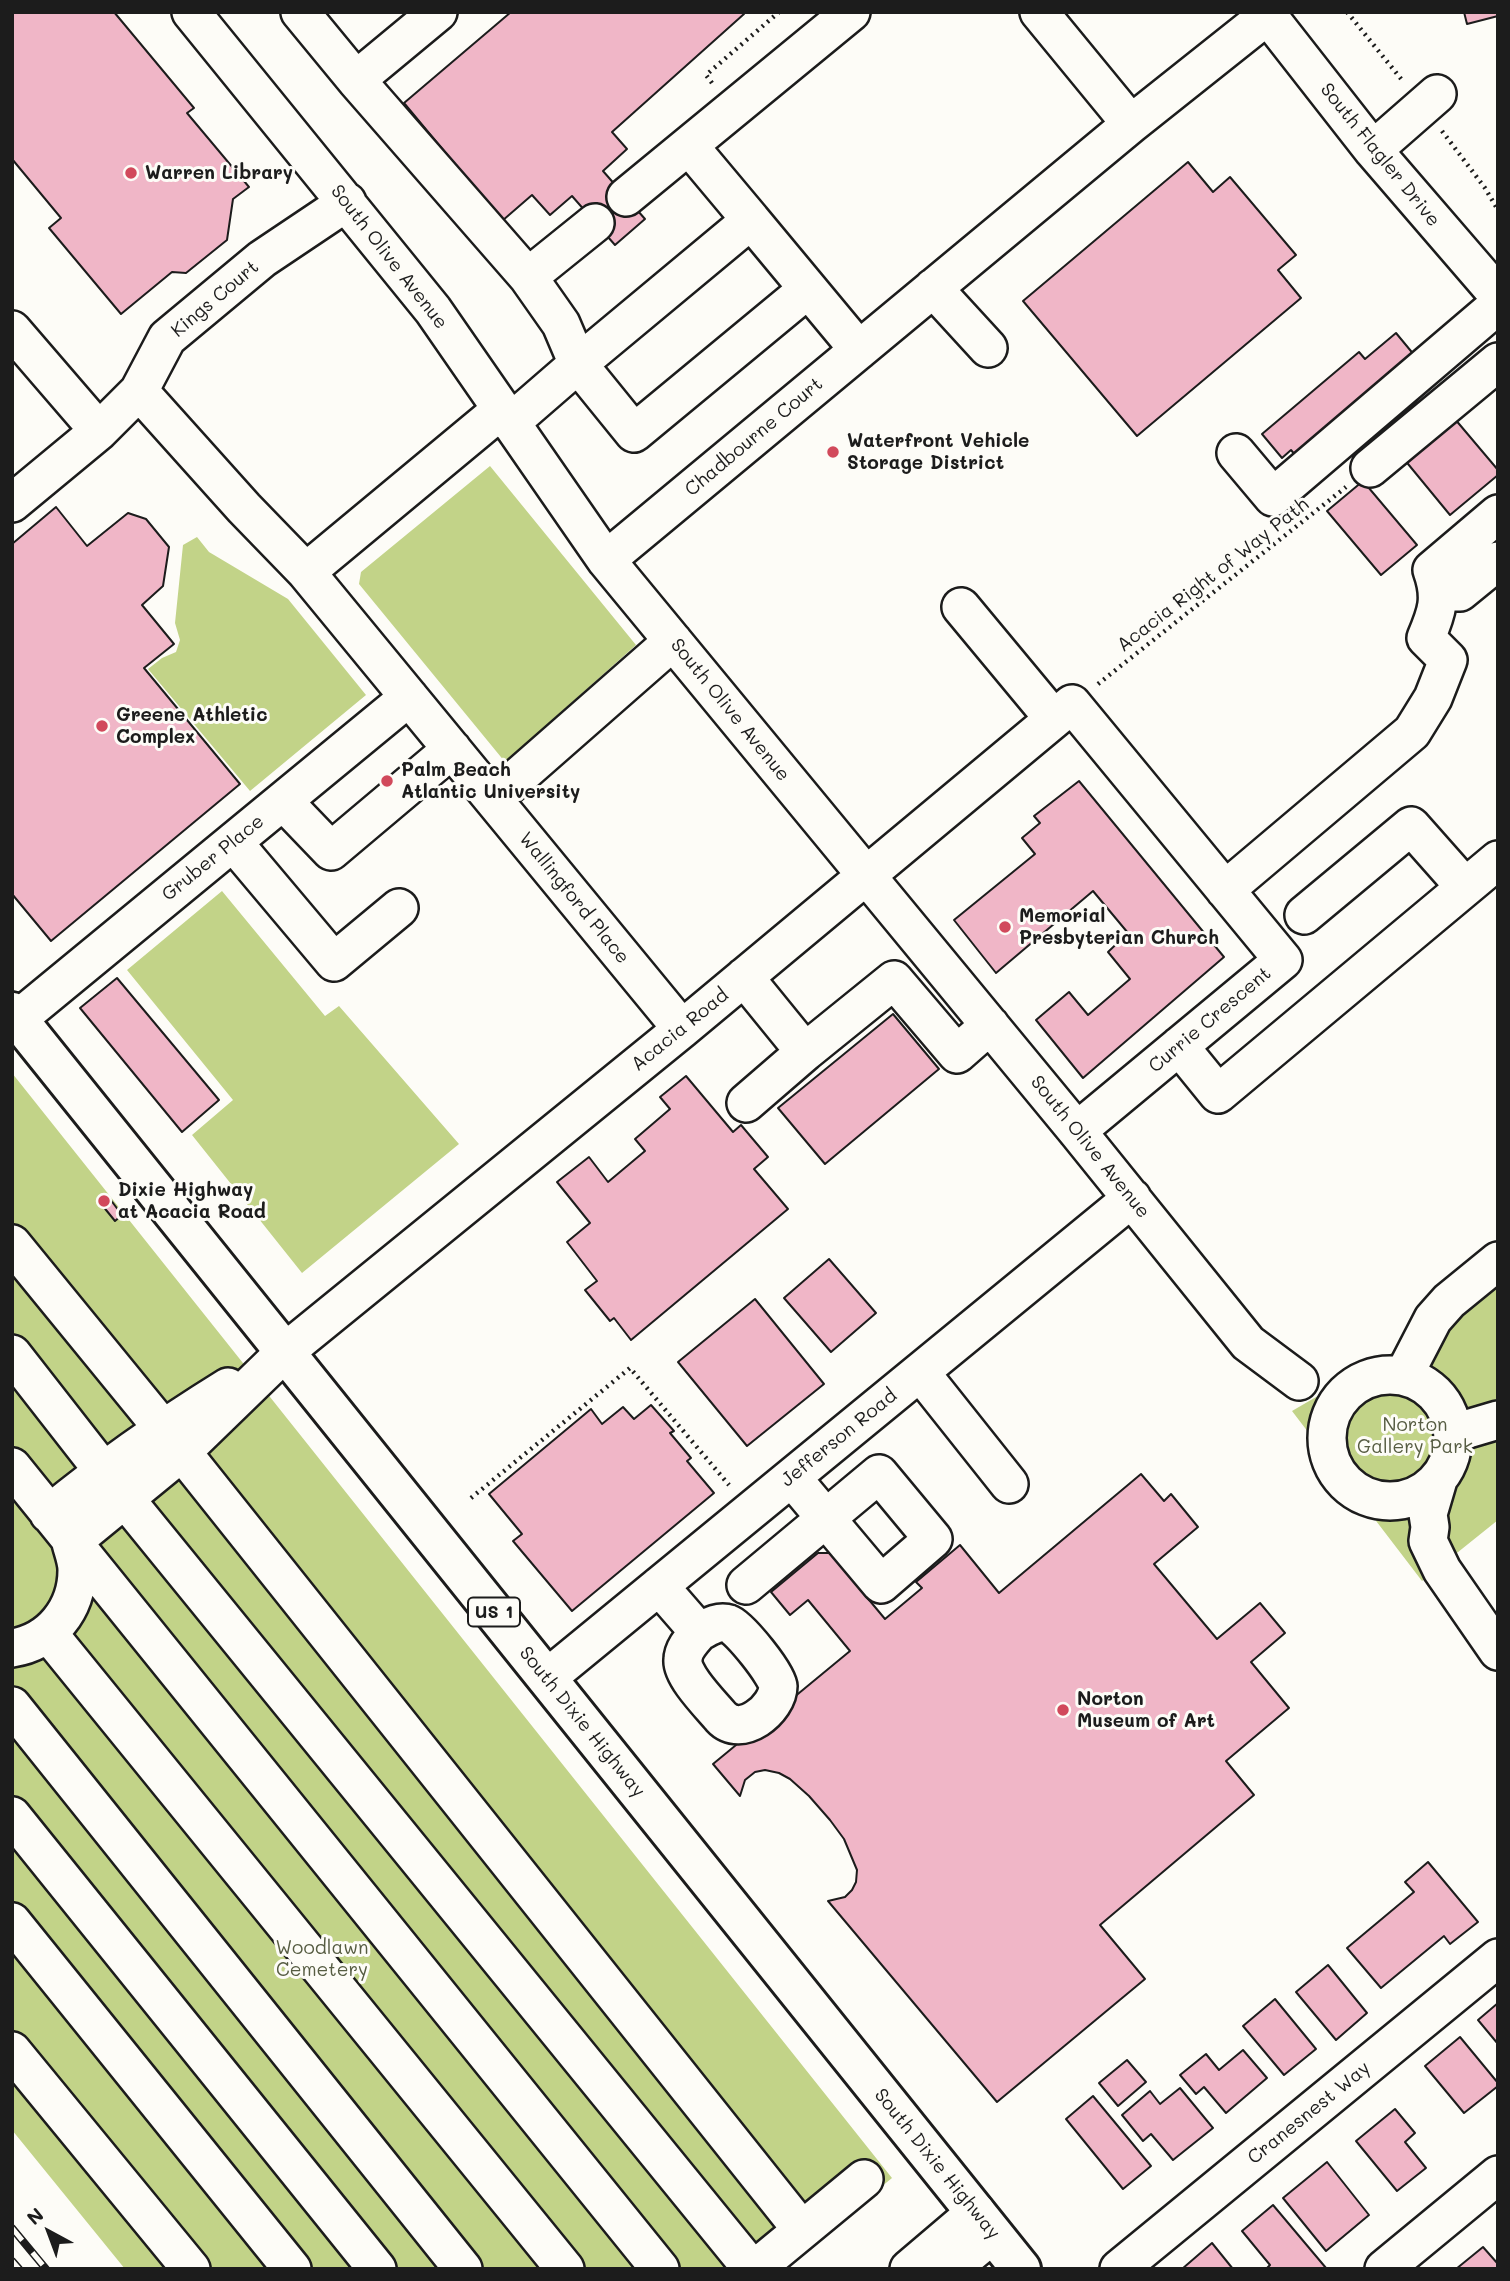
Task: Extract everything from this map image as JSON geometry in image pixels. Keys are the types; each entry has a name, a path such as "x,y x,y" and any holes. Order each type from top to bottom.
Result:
{"main road":[{"name":"South Dixie Highway","path":"15,1016 1021,2269"}],"street":[{"name":"South Olive Avenue","path":"191,12 433,310 606,560 1132,1198 1248,1343 1299,1381"},
{"path":"300,12 528,277 561,324 578,364 634,433 808,289"},
{"path":"626,197 851,12"},
{"path":"1039,12 1131,124"},
{"path":"356,80 418,18"},
{"name":"Chadbourne Court","path":"606,560 1131,124 1279,18"},
{"name":"South Flagler Drive","path":"1279,18 1373,150 1498,295"},
{"path":"1373,150 1437,94"},
{"path":"689,146 859,350"},
{"name":"Kings Court","path":"12,502 99,431 139,391 167,338 262,260 347,202"},
{"path":"306,572 578,364 751,220"},
{"path":"528,277 595,223"},
{"path":"933,288 988,348"},
{"path":"1236,453 1273,497 1498,306"},
{"path":"12,330 99,431"},
{"path":"1370,468 1498,362"},
{"name":"Wallingford Place","path":"139,391 244,508 306,572 682,1029"},
{"path":"1226,890 1412,732 1433,698 1448,660 1426,638 1436,615 1439,590 1432,570 1498,514"},
{"path":"1439,590 1460,592 1498,561"},
{"name":"Currie Crescent","path":"961,607 1063,712 1226,890 1283,960 1077,1131"},
{"path":"493,799 673,641"},
{"name":"Gruber Place","path":"15,1016 409,697"},
{"name":"Acacia Road","path":"172,1440 285,1352 682,1029 1063,712"},
{"path":"283,801 331,851 452,749"},
{"path":"1304,915 1411,826 1465,887"},
{"path":"233,842 334,962 399,908"},
{"path":"1179,1046 1218,1094 1498,860"},
{"path":"744,977 805,1052"},
{"path":"746,1103 894,980 957,1054 990,1025"},
{"name":"Jefferson Road","path":"547,1678 1132,1198"},
{"path":"12,1244 172,1440 802,2230"},
{"path":"1404,1376 1433,1319 1449,1301 1498,1261"},
{"path":"12,1354 126,1500 753,2269 864,2179"},
{"path":"920,1372 1009,1484"},
{"path":"1428,1541 1417,1535 1398,1512 1381,1501 1350,1488 1338,1475 1311,1409 1298,1393 1299,1381 1307,1377 1365,1379 1384,1374 1404,1376 1423,1383 1438,1396 1449,1413 1454,1433 1453,1449 1438,1480 1428,1514 1428,1541 1442,1570 1498,1651"},
{"path":"1326,1442 1328,1422 1335,1404 1348,1390 1365,1379"},
{"path":"1454,1433 1498,1420"},
{"path":"49,1514 104,1469 172,1440"},
{"path":"71,1543 126,1500 172,1440"},
{"path":"12,1467 660,2269"},
{"path":"746,1585 826,1518 792,1478"},
{"path":"1381,1501 1412,1497 1422,1493 1438,1480"},
{"path":"12,1499 49,1514"},
{"path":"12,1647 26,1646 48,1633 65,1615 75,1592 77,1567 71,1543"},
{"path":"659,1586 699,1632"},
{"path":"48,1633 565,2269"},
{"path":"12,1706 463,2269"},
{"path":"12,1816 377,2269"},
{"path":"12,1922 292,2269"},
{"name":"Cranesnest Way","path":"1119,2269 1498,1958"},
{"path":"12,2051 191,2269"},
{"path":"1384,2269 1498,2175"},
{"path":"909,2269 984,2223"},
{"path":"951,2269 984,2223"}],"path":[{"path":"718,90 706,75 779,12"},
{"name":"Acacia Right of Way Path","path":"1063,712 1370,468"},
{"path":"471,1499 630,1368 730,1486"}],"green space":[{"path":"490,466 636,645 505,762 359,584 361,572"},
{"path":"197,537 209,552 288,599 366,695 250,791 148,669 162,658 176,652 180,640 175,623 183,545"},
{"path":"222,891 325,1016 339,1006 459,1144 302,1273 192,1135 233,1100 127,970"},
{"name":"Woodlawn Cemetery","path":"12,1073 892,2178 780,2269 125,2269 12,2130"},
{"name":"Norton Gallery Park","path":"1498,1285 1498,1520 1422,1581 1292,1411 1469,1308"}],"building":[{"name":"Warren Library","path":"12,12 114,12 194,108 187,113 249,187 233,199 227,240 186,273 172,272 121,314 49,228 61,218 12,159"},
{"path":"511,12 744,14 612,132 627,149 603,171 645,219 615,245 572,196 550,215 532,195 502,221 404,103"},
{"path":"1464,12 1498,12 1498,16 1467,24"},
{"path":"1188,162 1213,192 1230,177 1296,255 1278,270 1301,298 1137,436 1023,301"},
{"path":"1396,333 1420,362 1301,462 1291,450 1282,458 1262,434 1359,352 1365,359"},
{"path":"1449,412 1498,470 1498,475 1450,515 1399,453"},
{"path":"1363,481 1417,545 1381,575 1327,511"},
{"name":"Greene Athletic Complex","path":"56,507 87,546 128,513 146,519 169,547 163,586 142,605 174,644 144,668 240,784 51,941 12,894 12,544"},
{"name":"Memorial Presbyterian Church","path":"1079,781 1224,957 1083,1078 1036,1020 1069,992 1088,1015 1130,979 1108,952 1128,933 1093,891 996,973 954,920 1035,854 1022,838 1040,823 1034,816"},
{"path":"117,978 219,1100 182,1132 80,1008"},
{"path":"893,1014 939,1069 825,1164 778,1108"},
{"path":"686,1076 733,1132 741,1125 768,1157 754,1169 788,1209 631,1340 614,1318 610,1321 585,1290 597,1281 567,1242 590,1223 557,1182 589,1157 608,1182 645,1151 635,1139 670,1109 660,1097"},
{"path":"110,1199 122,1215 115,1221 102,1205"},
{"path":"829,1259 876,1313 831,1352 784,1298"},
{"path":"755,1299 824,1384 747,1446 678,1362"},
{"path":"651,1405 674,1431 670,1433 691,1458 687,1461 714,1493 572,1611 513,1541 522,1534 489,1494 591,1409 602,1424 623,1407 634,1419"},
{"path":"1141,1474 1164,1501 1171,1494 1198,1527 1154,1564 1217,1639 1260,1603 1285,1633 1251,1662 1289,1708 1226,1761 1254,1795 1100,1925 1145,1979 997,2102 828,1901 845,1897 852,1890 857,1870 844,1839 830,1820 809,1796 779,1773 765,1770 755,1772 745,1780 740,1796 713,1764 850,1651 808,1600 790,1615 771,1592 818,1553 830,1553 885,1619 922,1588 916,1582 960,1545 999,1593"},
{"path":"1428,1862 1478,1922 1450,1944 1444,1936 1381,1988 1347,1948 1414,1892 1405,1882"},
{"path":"1328,1965 1367,2013 1336,2040 1296,1992"},
{"path":"1275,1999 1316,2049 1284,2075 1243,2026"},
{"path":"1498,2003 1498,2044 1478,2020"},
{"path":"1460,2037 1498,2083 1498,2086 1464,2113 1425,2066"},
{"path":"1243,2050 1267,2078 1226,2113 1204,2087 1196,2094 1180,2075 1206,2054 1219,2070"},
{"path":"1127,2060 1146,2082 1118,2106 1099,2083"},
{"path":"1180,2088 1213,2128 1173,2160 1151,2134 1143,2141 1122,2115 1150,2091 1160,2104"},
{"path":"1093,2096 1151,2166 1123,2189 1066,2119"},
{"path":"1395,2109 1415,2133 1405,2142 1426,2168 1397,2191 1356,2141"},
{"path":"1327,2162 1369,2215 1326,2251 1283,2198"},
{"path":"1273,2205 1325,2269 1266,2269 1270,2265 1242,2231"},
{"path":"1212,2243 1233,2269 1182,2269"},
{"path":"1483,2247 1498,2264 1498,2269 1456,2269"}],"railway":[{"path":"12,2228 46,2269"},
{"path":"12,2261 19,2269"}],"place":[{"name":"Warren Library","path":"131,173"},
{"name":"Waterfront Vehicle Storage District","path":"833,452"},
{"name":"Greene Athletic Complex","path":"102,726"},
{"name":"Palm Beach Atlantic University","path":"387,781"},
{"name":"Memorial Presbyterian Church","path":"1005,927"},
{"name":"Dixie Highway at Acacia Road","path":"104,1201"},
{"name":"Norton Museum of Art","path":"1063,1710"}]}
